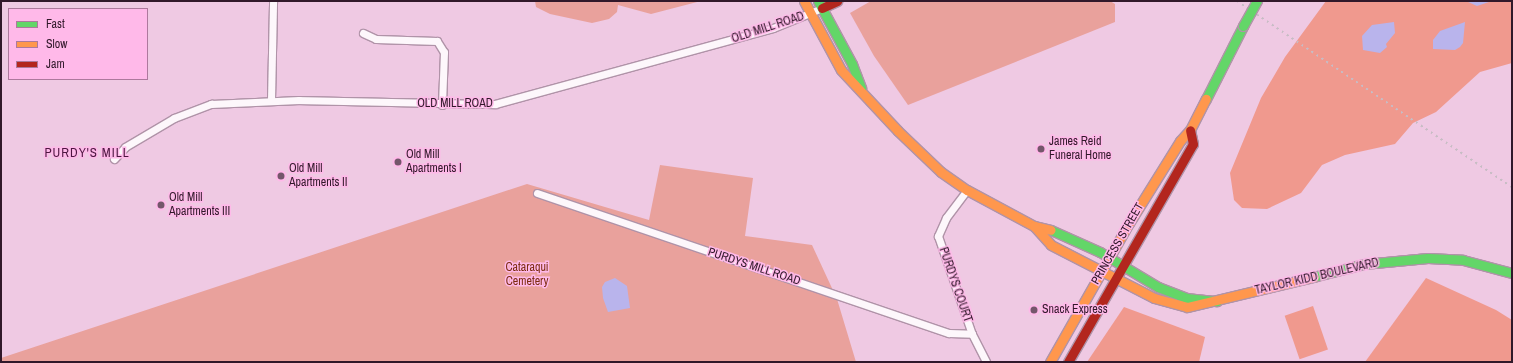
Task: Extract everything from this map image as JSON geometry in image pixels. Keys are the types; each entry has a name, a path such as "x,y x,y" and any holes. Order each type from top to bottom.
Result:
{"main road":[{"path":"804,1 841,70 921,155 968,190 1034,226"},
{"path":"837,1 820,5 852,64 863,92"},
{"name":"PRINCESS STREET","path":"1050,362 1172,154 1190,130 1257,1"},
{"name":"PRINCESS STREET","path":"1068,362 1125,266 1193,144 1190,130"},
{"name":"TAYLOR KIDD BOULEVARD","path":"1034,226 1057,231 1125,266 1171,293 1186,298 1217,301"},
{"name":"TAYLOR KIDD BOULEVARD","path":"1034,226 1050,244 1154,298 1177,305 1194,307 1364,264 1400,260 1428,258 1464,260 1512,272"}],"street":[{"path":"271,100 273,1"},
{"name":"OLD MILL ROAD","path":"114,159 131,143 187,111 221,102 271,100 442,104 502,103 773,28 810,14 820,5"},
{"path":"363,33 376,39 437,41 444,52 442,104"},
{"name":"PURDYS COURT","path":"968,190 946,218 938,236 972,334 986,362"},
{"name":"PURDYS MILL ROAD","path":"537,193 949,333 972,334"}],"green space":[{"path":"535,1 701,1 651,14 618,5 617,12 609,19 592,23 550,14 536,7"},
{"path":"871,1 1110,1 1115,4 1115,22 908,105 874,56 850,13"},
{"name":"Cataraqui Cemetery","path":"660,165 753,178 745,236 812,245 837,299 856,362 1,362 1,358 527,184 649,220"}],"shaded area":[{"path":"1326,1 1512,1 1512,63 1480,72 1436,112 1413,123 1395,144 1345,155 1322,165 1301,193 1267,209 1242,208 1234,200 1230,173 1261,98 1285,57"},
{"path":"1466,1 1492,1 1477,6"},
{"path":"1394,22 1395,33 1386,44 1387,47 1380,53 1363,50 1362,36 1372,25"},
{"path":"1465,22 1463,43 1460,47 1455,50 1433,49 1433,40 1440,31"},
{"path":"615,278 627,286 630,308 608,312 603,298 602,287 605,282"},
{"path":"1426,278 1496,310 1512,320 1512,362 1365,362"},
{"path":"1313,306 1328,349 1300,359 1285,316"},
{"path":"1124,307 1205,337 1199,362 1087,362"}],"railway":[{"path":"1237,1 1512,187"}],"traffic: fast":[{"path":"818,1 852,64 861,88"},
{"path":"1243,26 1257,1"},
{"path":"1206,99 1243,26"},
{"path":"1051,230 1100,252 1158,287 1186,298 1217,301"},
{"path":"1313,277 1364,264 1428,258 1463,260 1512,273"}],"traffic: slow":[{"path":"804,1 841,70 898,131 941,172 967,190 1034,226 1051,230"},
{"path":"1050,362 1129,223 1180,141 1190,130 1206,99"},
{"path":"1034,226 1051,245 1154,298 1187,307 1313,277"}],"traffic: jam":[{"path":"822,8 837,1"},
{"path":"1068,362 1193,144 1190,130"}],"place":[{"name":"James Reid Funeral Home","path":"1041,149"},
{"name":"Old Mill Apartments I","path":"398,162"},
{"name":"Old Mill Apartments II","path":"281,176"},
{"name":"Old Mill Apartments III","path":"161,205"},
{"name":"Snack Express","path":"1034,310"}],"district":[{"name":"PURDY'S MILL","path":"87,153"}]}
